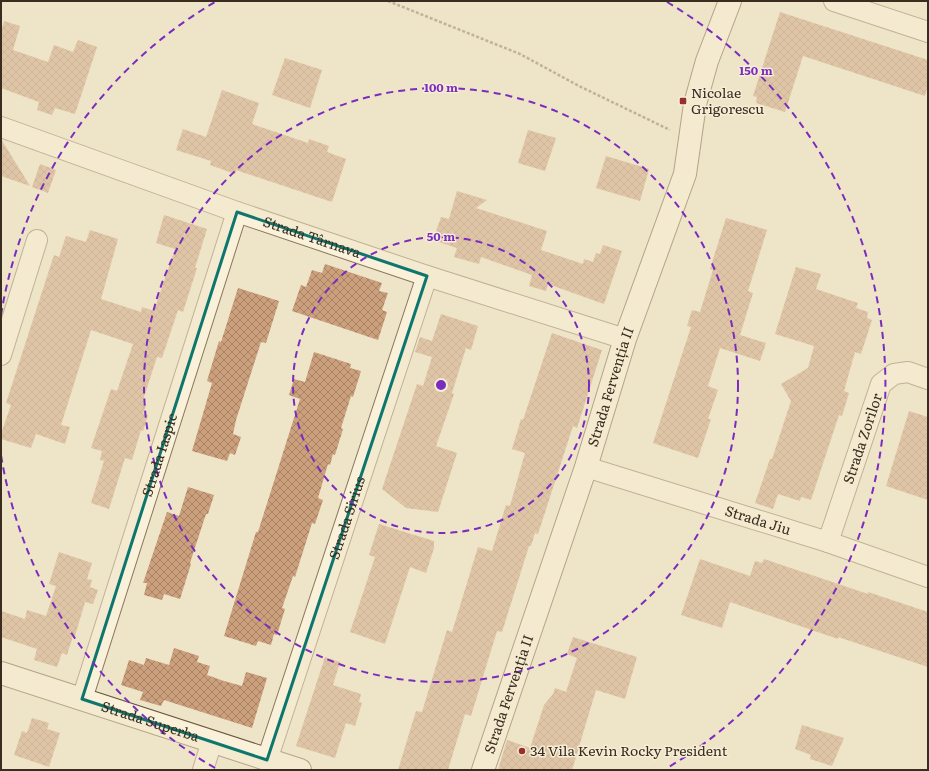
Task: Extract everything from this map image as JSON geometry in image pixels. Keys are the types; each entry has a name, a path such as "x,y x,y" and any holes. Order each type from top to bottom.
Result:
{"street":[{"name":"Strada Fervenția II","path":"483,770 586,467 626,339 685,174 695,104 707,61 730,1"},
{"path":"834,1 928,32"},
{"name":"Strada Târnava","path":"1,127 236,212 426,276 626,339"},
{"name":"Strada Iaspic","path":"82,699 236,212"},
{"path":"1,355 37,240"},
{"name":"Strada Sirius","path":"267,760 426,276"},
{"name":"Strada Zorilor","path":"828,542 881,384 894,374 908,372 928,379"},
{"name":"Strada Jiu","path":"586,467 828,542 928,577"},
{"name":"Strada Superba","path":"1,673 300,770"},
{"path":"203,770 212,742"}],"path":[{"path":"388,1 520,54 579,86 690,140"}],"highlighted area":[{"path":"237,212 427,276 267,760 82,699"}],"building":[{"path":"780,12 928,60 928,85 925,96 803,56 785,112 756,103 757,97 753,96"},
{"path":"4,21 20,26 13,50 48,62 54,45 73,52 78,40 97,47 75,114 55,108 52,115 37,110 39,102 1,88 1,32"},
{"path":"285,58 322,70 310,108 272,95"},
{"path":"222,90 259,103 252,124 308,143 309,139 329,146 327,152 346,159 332,202 236,170 235,174 210,165 211,161 176,150 183,129 206,137"},
{"path":"528,130 556,138 545,171 518,163"},
{"path":"1,139 30,186 1,176"},
{"path":"606,156 649,169 640,201 596,188"},
{"path":"40,164 56,170 48,193 32,187"},
{"path":"457,191 487,200 476,208 547,231 541,250 583,264 584,259 593,262 596,253 600,254 603,245 622,251 604,304 548,284 546,291 529,286 532,275 481,257 479,264 454,257 457,248 433,240 441,217 449,219"},
{"path":"164,215 207,229 195,268 197,268 183,312 178,310 162,358 157,357 143,400 143,404 146,405 143,414 148,415 143,431 141,430 132,460 125,458 109,509 91,503 104,461 100,460 102,451 91,448 111,389 117,391 133,344 91,330 61,425 70,427 65,444 36,434 31,448 1,439 1,434 11,405 6,403 54,255 59,257 66,236 86,242 90,230 118,239 101,299 141,312 142,307 154,311 175,249 156,243"},
{"path":"726,218 767,230 748,291 753,293 740,335 766,343 760,361 720,348 708,386 718,390 708,419 711,419 698,458 653,443 691,327 687,326 692,310 700,312 713,270 710,269"},
{"path":"325,264 382,283 379,291 388,293 382,310 387,312 378,340 292,311 301,285 306,287 312,270 322,273"},
{"path":"796,267 821,274 816,289 858,303 856,308 868,312 867,318 872,320 861,354 855,352 844,391 849,393 842,416 839,415 811,500 801,497 800,501 778,494 773,509 755,503 770,459 772,459 791,401 781,384 808,368 814,346 775,334"},
{"path":"238,288 279,301 266,343 261,342 236,420 233,434 241,437 235,455 230,453 227,461 192,451 212,383 207,381 219,341 221,342"},
{"path":"441,314 478,326 471,350 466,348 452,393 454,394 436,446 457,453 438,512 406,508 382,489 417,384 423,386 432,357 415,352 420,337 432,341"},
{"path":"552,333 602,350 577,428 573,426 538,534 535,533 531,546 529,546 502,632 497,631 471,716 465,714 448,770 398,770 416,711 422,712 447,630 452,632 478,547 492,551 506,505 510,506 525,453 512,449 521,419 523,420"},
{"path":"314,352 351,364 350,368 361,371 341,428 343,429 335,455 333,454 330,465 328,464 318,498 323,500 315,524 312,523 295,577 293,576 282,608 285,609 277,635 274,634 271,645 258,641 256,646 224,636 256,532 258,532 300,399 289,395 294,379 305,382"},
{"path":"909,411 928,417 928,500 886,486"},
{"path":"188,487 214,495 208,514 206,514 180,599 164,594 162,600 144,595 147,583 143,583 167,512 179,516"},
{"path":"379,524 434,541 434,548 426,573 410,567 385,644 350,632 375,557 369,555"},
{"path":"59,552 92,563 87,579 92,580 90,587 98,590 93,604 85,602 75,636 73,636 67,655 62,653 57,667 34,660 37,649 1,637 1,611 25,619 27,610 46,616 56,586 49,584"},
{"path":"700,559 750,576 755,561 762,563 764,559 868,594 868,592 928,612 928,667 838,637 838,639 730,602 722,628 681,615"},
{"path":"573,637 637,657 625,699 596,690 572,770 498,770 507,740 530,748 544,705 553,694 555,688 566,692 577,658 567,654"},
{"path":"174,648 199,656 197,662 210,666 207,675 224,681 242,686 246,672 267,678 252,728 164,700 161,706 140,700 143,692 121,685 129,660 144,665 146,658 169,665"},
{"path":"325,657 340,662 333,685 361,694 359,702 362,703 355,726 346,723 335,758 296,746"},
{"path":"32,718 49,723 47,729 60,733 49,767 14,755 22,731 27,733"},
{"path":"802,725 844,738 832,766 810,759 811,755 795,749"}],"place":[{"name":"Nicolae Grigorescu","path":"683,101"},
{"name":"34 Vila Kevin Rocky President","path":"522,751"}]}
